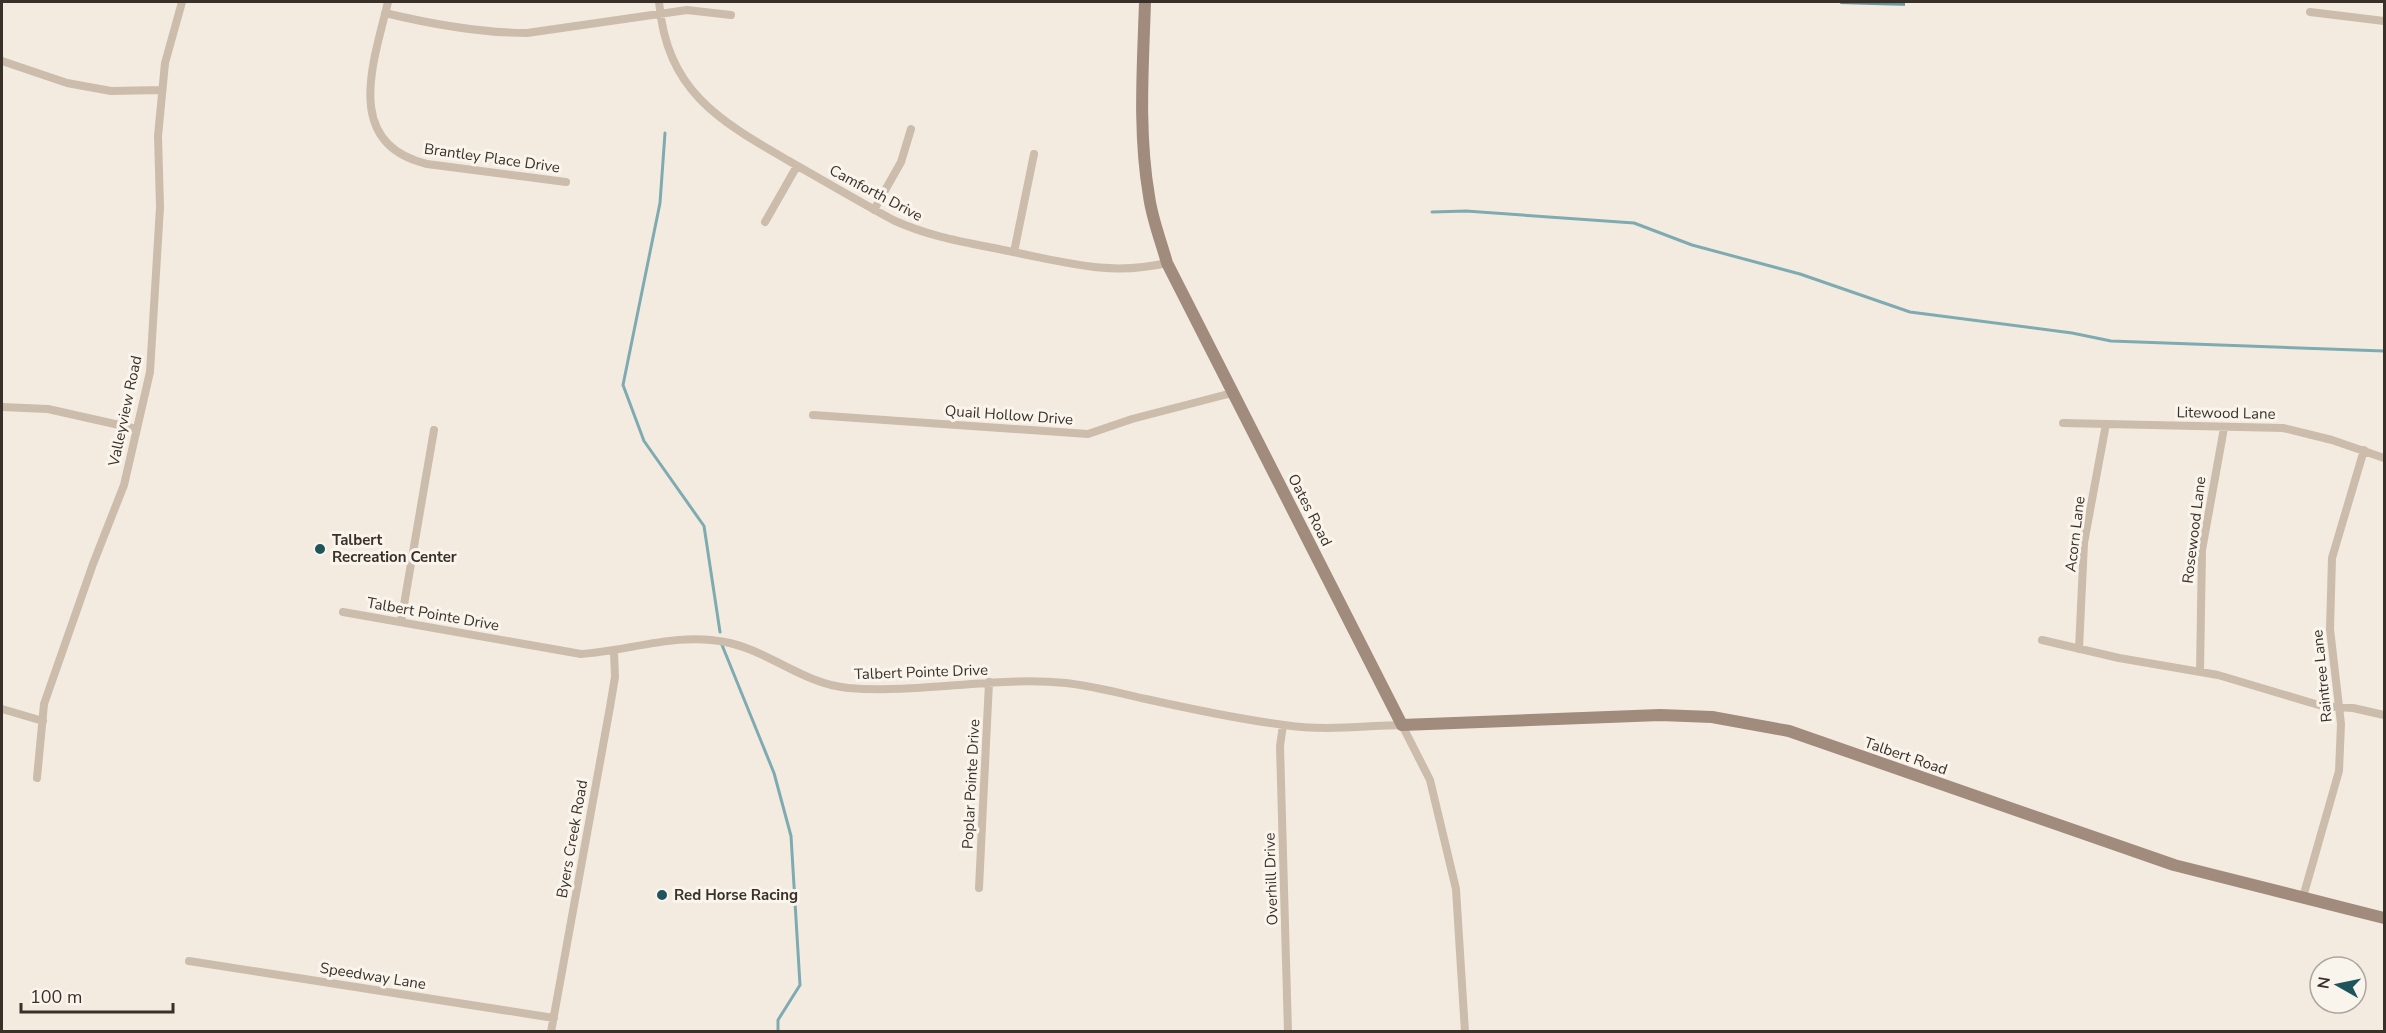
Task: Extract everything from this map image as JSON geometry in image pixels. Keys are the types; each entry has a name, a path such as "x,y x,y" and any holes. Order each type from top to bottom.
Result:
{"street":[{"name":"Valleyview Road","path":"37,778 44,704 56,665 124,485 150,372 160,207 158,136 165,63 182,2"},
{"name":"Brantley Place Drive","path":"388,2 369,86 369,103 374,122 392,147 408,158 427,164 566,182"},
{"name":"Camforth Drive","path":"659,2 660,15 675,64 697,98 723,122 874,210 918,232 1093,269 1132,269 1167,263"},
{"name":"Oates Road","path":"1144,2 1142,121 1144,158 1149,198 1167,263 1430,780 1456,889 1465,1032"},
{"path":"385,13 428,23 508,33 527,33 687,10 732,15"},
{"path":"2310,12 2385,21"},
{"path":"2,61 67,83 111,91 162,90"},
{"path":"874,210 901,162 911,129"},
{"path":"1014,252 1034,154"},
{"path":"765,222 797,166"},
{"name":"Quail Hollow Drive","path":"813,415 1088,434 1132,419 1232,393"},
{"path":"2,407 48,409 137,429"},
{"name":"Litewood Lane","path":"2062,423 2283,428 2385,458"},
{"name":"Acorn Lane","path":"2079,649 2084,543 2106,424"},
{"name":"Rosewood Lane","path":"2200,672 2202,550 2224,428"},
{"path":"401,622 434,430"},
{"name":"Raintree Lane","path":"2303,897 2339,771 2342,750 2330,630 2332,558 2364,450"},
{"name":"Talbert Pointe Drive","path":"343,612 581,654 614,652 668,641 700,638 726,642 751,650 821,683 846,688 989,682 1066,683 1283,725 1327,728 1402,725"},
{"path":"2042,640 2200,672 2267,688 2322,706 2353,708 2385,715"},
{"name":"Byers Creek Road","path":"551,1032 615,677 614,652"},
{"name":"Poplar Pointe Drive","path":"979,888 989,682"},
{"path":"2,709 43,722"},
{"name":"Talbert Road","path":"1402,725 1660,715 1712,717 1789,731 2174,865 2385,918"},
{"name":"Overhill Drive","path":"1283,725 1280,746 1288,1032"},
{"name":"Speedway Lane","path":"189,961 554,1018"}],"water":[{"path":"1841,2 1905,2 1905,6 1840,4"}],"waterway":[{"path":"665,133 660,203 623,385 644,441 704,526 720,632"},
{"path":"1432,212 1466,211 1634,223 1692,245 1800,274 1910,312 2072,333 2111,341 2384,351"},
{"path":"722,645 774,773 791,836 800,985 778,1020 778,1032"}],"place":[{"name":"Talbert Recreation Center","path":"320,549"},
{"name":"Red Horse Racing","path":"662,895"}]}
